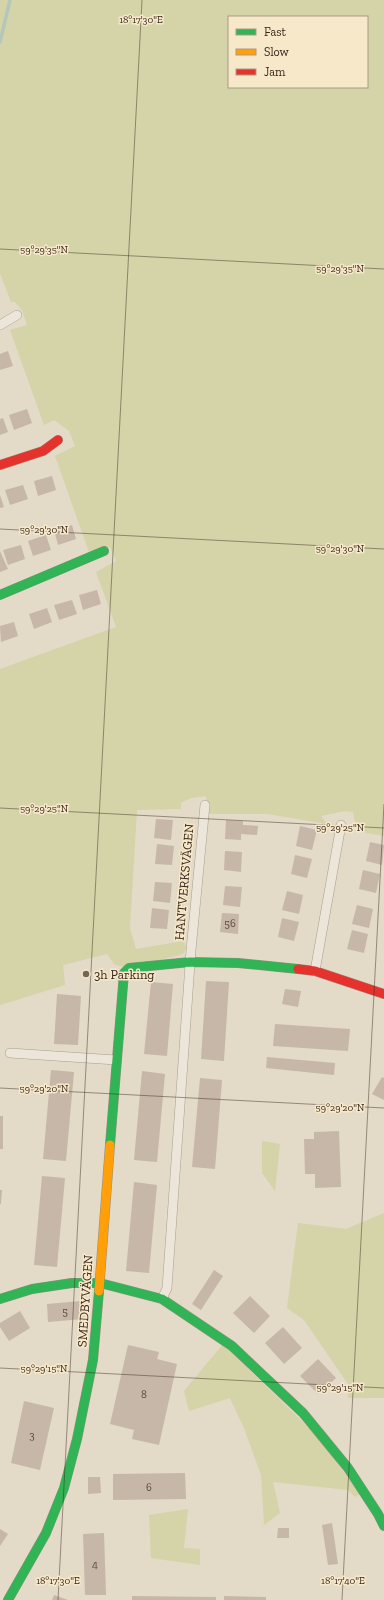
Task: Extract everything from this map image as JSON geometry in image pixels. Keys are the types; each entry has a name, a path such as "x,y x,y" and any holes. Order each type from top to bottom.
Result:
{"street":[{"path":"0,325 18,314"},
{"path":"0,465 43,451 58,440"},
{"path":"0,595 104,551"},
{"name":"HANTVERKSVÄGEN","path":"190,962 205,805"},
{"path":"315,971 341,824"},
{"path":"162,1299 167,1288 190,962 238,963 315,971 384,994"},
{"name":"SMEDBYVÄGEN","path":"8,1600 46,1533 64,1488 77,1439 93,1360 124,973 129,968 190,962"},
{"path":"10,1053 116,1060"},
{"path":"0,1299 32,1290 72,1282 100,1283 162,1299 232,1346 303,1413 348,1468 378,1514 384,1526"}],"shaded area":[{"path":"0,0 384,0 384,836 357,831 353,812 345,811 321,816 327,824 268,814 208,814 206,796 191,798 181,803 181,809 137,810 130,928 136,949 184,941 186,949 183,954 129,968 115,965 107,954 63,965 65,985 0,1005 0,669 116,627 96,572 116,561 110,547 89,552 55,456 75,446 69,431 54,420 44,425 10,330 27,325 22,310 15,302 11,302 0,273"},
{"path":"262,1141 280,1144 275,1191 262,1173"},
{"path":"384,1213 384,1398 348,1398 348,1384 304,1320 287,1308 298,1223 346,1229"},
{"path":"223,1344 317,1436 360,1494 355,1497 348,1490 273,1482 280,1513 264,1525 261,1475 244,1428 230,1398 189,1411 184,1391"},
{"path":"188,1509 184,1548 200,1549 200,1565 151,1558 149,1515"}],"building":[{"path":"8,351 13,366 0,370 0,354"},
{"path":"27,409 32,423 14,430 9,415"},
{"path":"3,418 8,432 0,435 0,419"},
{"path":"52,476 56,490 38,496 34,481"},
{"path":"23,485 28,499 10,505 5,490"},
{"path":"0,495 4,507 0,508"},
{"path":"72,525 76,539 58,545 54,530"},
{"path":"46,535 51,550 33,556 28,541"},
{"path":"21,545 25,559 8,565 3,550"},
{"path":"0,551 8,569 0,572"},
{"path":"97,590 101,604 83,610 79,595"},
{"path":"72,600 77,614 59,620 54,605"},
{"path":"47,608 52,622 34,629 29,614"},
{"path":"14,622 18,636 1,642 0,626"},
{"path":"156,819 173,820 171,840 154,838"},
{"path":"226,820 243,821 243,825 258,826 257,835 241,834 241,840 225,839"},
{"path":"300,826 317,830 312,850 296,846"},
{"path":"370,842 384,845 382,865 366,861"},
{"path":"157,844 174,846 172,865 155,864"},
{"path":"225,851 242,852 241,872 224,870"},
{"path":"295,855 312,859 307,878 291,874"},
{"path":"363,870 380,874 376,893 359,889"},
{"path":"155,882 172,883 170,903 153,901"},
{"path":"225,886 242,887 240,907 223,905"},
{"path":"287,891 303,895 299,914 282,910"},
{"path":"357,905 373,909 369,928 352,924"},
{"path":"152,908 169,910 167,929 150,928"},
{"path":"222,913 239,914 238,934 220,932"},
{"path":"282,918 299,922 294,941 278,937"},
{"path":"352,930 368,934 364,953 347,949"},
{"path":"206,981 229,982 224,1061 201,1059"},
{"path":"151,982 173,984 167,1056 144,1054"},
{"path":"285,989 301,991 298,1007 282,1004"},
{"path":"57,994 81,996 78,1045 54,1044"},
{"path":"275,1024 350,1029 348,1051 273,1046"},
{"path":"267,1057 335,1063 334,1075 266,1068"},
{"path":"51,1070 74,1072 66,1161 43,1159"},
{"path":"142,1071 165,1074 157,1162 134,1160"},
{"path":"382,1077 384,1078 384,1100 372,1094"},
{"path":"200,1078 222,1080 215,1169 192,1167"},
{"path":"0,1116 3,1116 3,1149 0,1149"},
{"path":"339,1131 341,1187 315,1188 315,1174 305,1174 304,1139 314,1139 314,1132"},
{"path":"42,1176 65,1178 57,1267 34,1265"},
{"path":"134,1182 157,1185 149,1273 126,1271"},
{"path":"0,1190 2,1190 1,1204 0,1204"},
{"path":"214,1270 223,1276 201,1310 192,1304"},
{"path":"250,1296 270,1316 254,1333 233,1313"},
{"path":"81,1301 83,1319 48,1322 47,1304"},
{"path":"20,1311 30,1328 9,1341 0,1327 0,1323"},
{"path":"283,1327 302,1348 284,1364 265,1343"},
{"path":"128,1345 159,1352 157,1359 177,1364 159,1445 132,1439 134,1430 110,1424"},
{"path":"318,1359 336,1378 318,1394 300,1376"},
{"path":"24,1401 54,1408 40,1470 11,1463"},
{"path":"185,1473 186,1499 113,1500 113,1474"},
{"path":"88,1477 100,1477 101,1493 88,1494"},
{"path":"332,1523 338,1564 328,1565 322,1525"},
{"path":"278,1528 289,1528 289,1538 277,1538"},
{"path":"0,1529 8,1534 0,1546"},
{"path":"104,1533 106,1595 85,1595 83,1534"},
{"path":"54,1595 68,1600 52,1600"},
{"path":"132,1596 216,1597 216,1600 132,1600"},
{"path":"224,1596 266,1597 266,1600 224,1600"}],"waterway":[{"path":"0,42 10,0"}],"traffic: fast":[{"path":"0,595 104,551"},
{"path":"110,1145 124,973 129,968 190,962 238,963 298,969"},
{"path":"0,1299 32,1289 72,1283 100,1283 162,1299 232,1346 303,1413 348,1468 378,1514 384,1526"},
{"path":"8,1600 46,1533 64,1488 77,1439 93,1360 99,1291"}],"traffic: slow":[{"path":"99,1291 110,1145"}],"traffic: jam":[{"path":"0,465 43,451 58,440"},
{"path":"298,969 315,971 384,994"}],"place":[{"name":"3h Parking","path":"86,974"}]}
